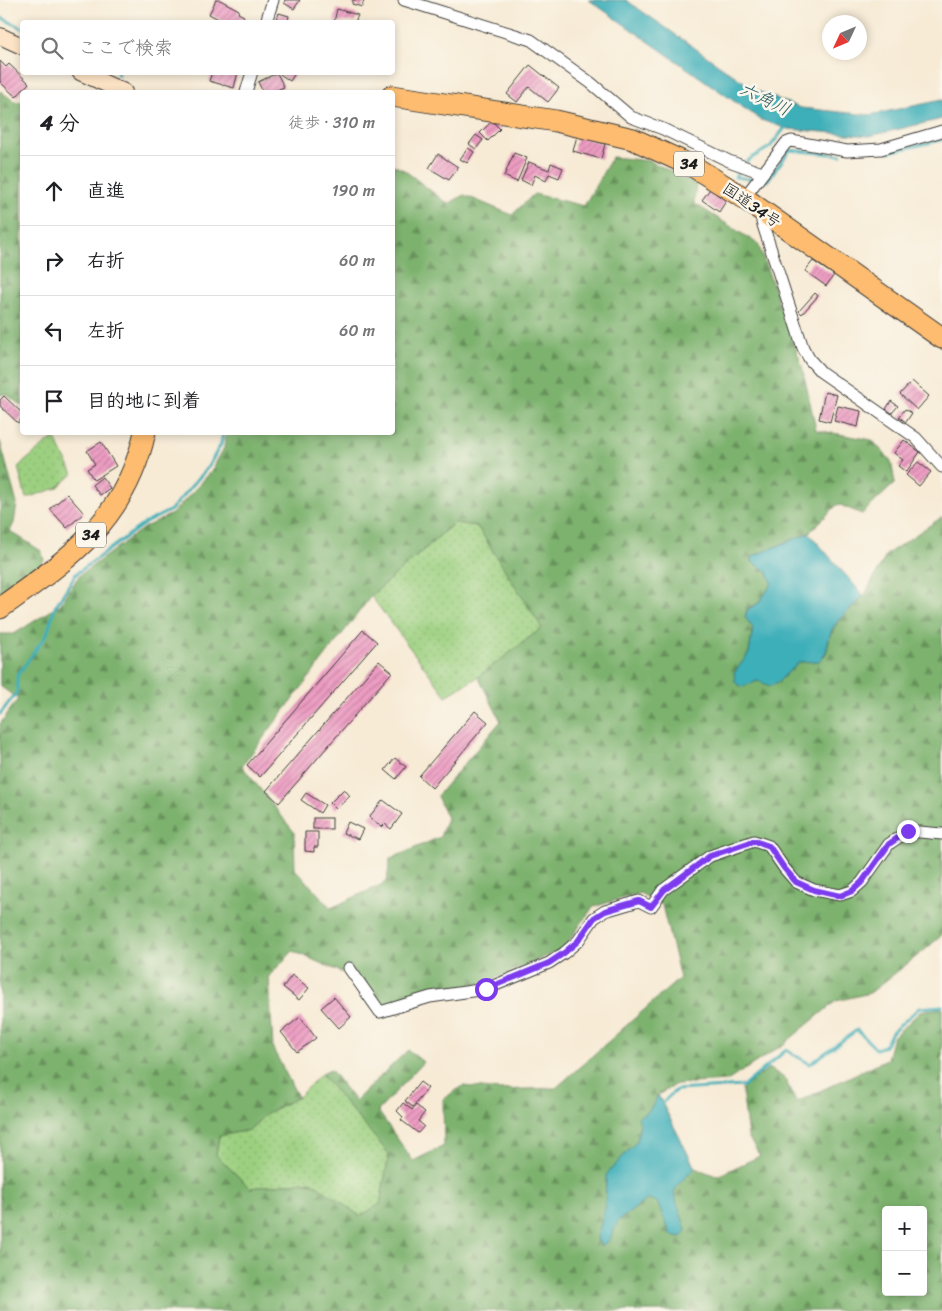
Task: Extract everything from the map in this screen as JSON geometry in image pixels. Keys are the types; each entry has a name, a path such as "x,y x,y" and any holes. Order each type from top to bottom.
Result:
{"highway":[{"name":"国道34号","path":"395,96 556,120 633,139 694,167 744,198 942,338"},
{"name":"34","path":"0,608 67,558 102,523 117,503 129,480 140,451 143,435"}],"main road":[{"path":"0,36 20,45"},
{"path":"87,75 120,90"}],"street":[{"path":"267,20 272,0"},
{"path":"404,0 531,40 592,83 631,118 663,129 738,164 762,173"},
{"path":"247,90 251,75"},
{"path":"744,198 786,143 791,141 847,151 880,149 942,131"},
{"path":"762,211 762,222 803,348 810,360 821,372 916,438 942,467"},
{"path":"349,968 380,1012 430,997 486,989 549,963 578,941 594,918 605,911 639,901 651,907 664,890 710,856 754,841 769,846 796,882 814,890 840,896 852,891 862,882 889,844 908,831 942,834"}],"green space":[{"path":"0,91 14,101 20,102 20,404 6,394 0,395"},
{"path":"612,157 650,161 696,184 694,203 758,244 802,366 816,430 872,440 891,461 895,483 862,514 838,504 809,533 753,556 752,562 767,571 772,583 759,603 747,609 745,617 753,627 749,653 734,673 741,687 758,681 778,682 799,662 819,661 826,654 831,632 864,596 887,554 942,517 942,935 870,993 836,1001 784,1044 727,1081 676,1084 658,1095 695,1168 717,1176 760,1156 748,1137 742,1089 769,1068 784,1078 797,1102 887,1059 893,1037 921,1011 942,1008 942,1311 0,1311 0,724 18,699 0,686 0,634 14,634 60,605 79,576 145,527 172,514 211,472 224,448 226,435 395,435 395,166 404,170 448,204 464,195 512,215 534,194 584,206","holes":["454,523 477,526 542,628 478,677 501,721 437,796 447,818 440,837 390,859 387,882 331,908 295,869 294,832 242,766 371,596","640,893 662,905 680,978 556,1088 499,1090 463,1086 443,1099 444,1146 413,1161 378,1111 423,1062 408,1050 355,1101 331,1070 321,1074 389,1154 380,1204 360,1216 311,1181 250,1188 216,1155 219,1136 249,1130 267,1113 298,1097 273,1049 269,976 293,951 348,975 371,1007 487,982 563,949 593,907"]},
{"path":"54,437 73,474 57,488 26,498 18,467"},
{"path":"0,441 17,504 14,523 10,531 41,551 44,560 39,567 22,576 0,594"},
{"path":"454,523 477,526 542,628 478,677 446,696 371,596"},
{"path":"321,1074 389,1154 380,1205 360,1216 311,1181 250,1188 216,1155 219,1136 249,1130 267,1113 298,1097"}],"water":[{"name":"六角川","path":"589,0 626,0 755,90 801,108 870,115 942,100 942,119 870,136 788,129 761,120"},
{"path":"809,533 864,596 841,617 834,627 826,651 819,661 799,662 778,682 770,686 758,681 741,687 735,682 734,673 749,653 753,628 745,617 748,609 759,603 772,583 767,571 752,562 753,556"},
{"path":"658,1095 695,1168 677,1186 674,1194 686,1230 681,1237 671,1235 657,1202 648,1199 618,1221 609,1241 601,1246 597,1238 605,1208 606,1175 637,1141 640,1124 638,1117 650,1110"}],"building":[{"path":"216,0 220,0 239,10 238,13 244,16 242,20 220,20 209,14"},
{"path":"285,0 300,0 294,9 284,3"},
{"path":"353,0 364,0 362,7 352,4"},
{"path":"337,9 358,15 356,20 334,20"},
{"path":"279,13 289,16 288,20 277,20"},
{"path":"0,61 6,67 9,64 29,83 22,90 20,90 16,97 0,82"},
{"path":"530,65 559,88 548,102 529,87 517,102 507,94"},
{"path":"211,75 237,75 234,88 209,81"},
{"path":"273,75 278,75 284,87 277,90 262,90 258,82"},
{"path":"281,75 294,75 290,81"},
{"path":"492,121 500,129 488,141 480,133"},
{"path":"476,135 483,140 476,149 469,144"},
{"path":"577,136 605,144 601,159 573,151"},
{"path":"468,148 474,152 467,163 460,159"},
{"path":"514,153 527,158 517,182 504,176"},
{"path":"438,154 458,167 449,180 429,168"},
{"path":"529,162 549,170 551,163 563,168 559,178 549,174 546,181 535,175 531,185 521,180"},
{"path":"710,189 726,201 719,212 702,200"},
{"path":"813,261 834,275 826,286 805,271"},
{"path":"815,293 818,296 802,314 799,311"},
{"path":"912,381 929,396 917,410 900,394"},
{"path":"825,392 837,395 830,422 819,419"},
{"path":"4,396 20,411 20,420 18,423 0,406 0,400"},
{"path":"891,401 898,406 892,413 886,409"},
{"path":"838,406 861,411 858,427 834,421"},
{"path":"905,409 912,413 906,422 899,417"},
{"path":"904,440 920,452 906,472 898,466 903,460 894,453"},
{"path":"101,442 116,466 94,480 87,469 95,464 87,451"},
{"path":"918,462 931,472 919,486 906,475"},
{"path":"102,477 110,488 100,495 92,485"},
{"path":"67,494 84,513 67,528 50,509"},
{"path":"363,630 377,642 260,777 247,765"},
{"path":"379,661 392,672 279,803 266,791"},
{"path":"475,711 488,722 432,788 419,776"},
{"path":"395,758 406,767 396,779 385,770"},
{"path":"344,789 350,796 336,809 330,803"},
{"path":"306,793 325,805 320,813 301,800"},
{"path":"383,800 402,814 391,829 385,824 382,827 369,817"},
{"path":"313,818 332,818 332,829 313,829"},
{"path":"348,822 363,829 358,839 343,833"},
{"path":"305,832 318,832 318,847 314,847 314,852 305,851"},
{"path":"292,975 309,988 299,1000 283,987"},
{"path":"334,997 351,1017 339,1028 321,1008"},
{"path":"300,1017 316,1038 297,1052 281,1032"},
{"path":"420,1082 428,1088 413,1107 405,1101"},
{"path":"403,1103 412,1110 416,1105 425,1112 418,1121 424,1126 418,1133 401,1120 403,1117 397,1111"}],"waterway":[{"path":"0,17 20,27"},
{"name":"六角川","path":"746,163 770,147 787,125"},
{"path":"889,152 942,140"},
{"path":"767,181 790,150 841,155"},
{"path":"742,168 735,177 750,179"},
{"path":"0,714 17,692 17,676 47,634 55,607 76,574 145,523 171,510 208,467 221,444 222,435"},
{"path":"662,1103 676,1090 744,1086 786,1050 810,1064 857,1030 876,1049 885,1046 892,1032 919,1008 942,1006"}],"route":[{"path":"486,989 549,963 578,941 594,918 605,911 639,901 651,907 664,890 710,856 754,841 769,846 796,882 814,890 840,896 852,891 862,882 889,844 908,831"}]}
